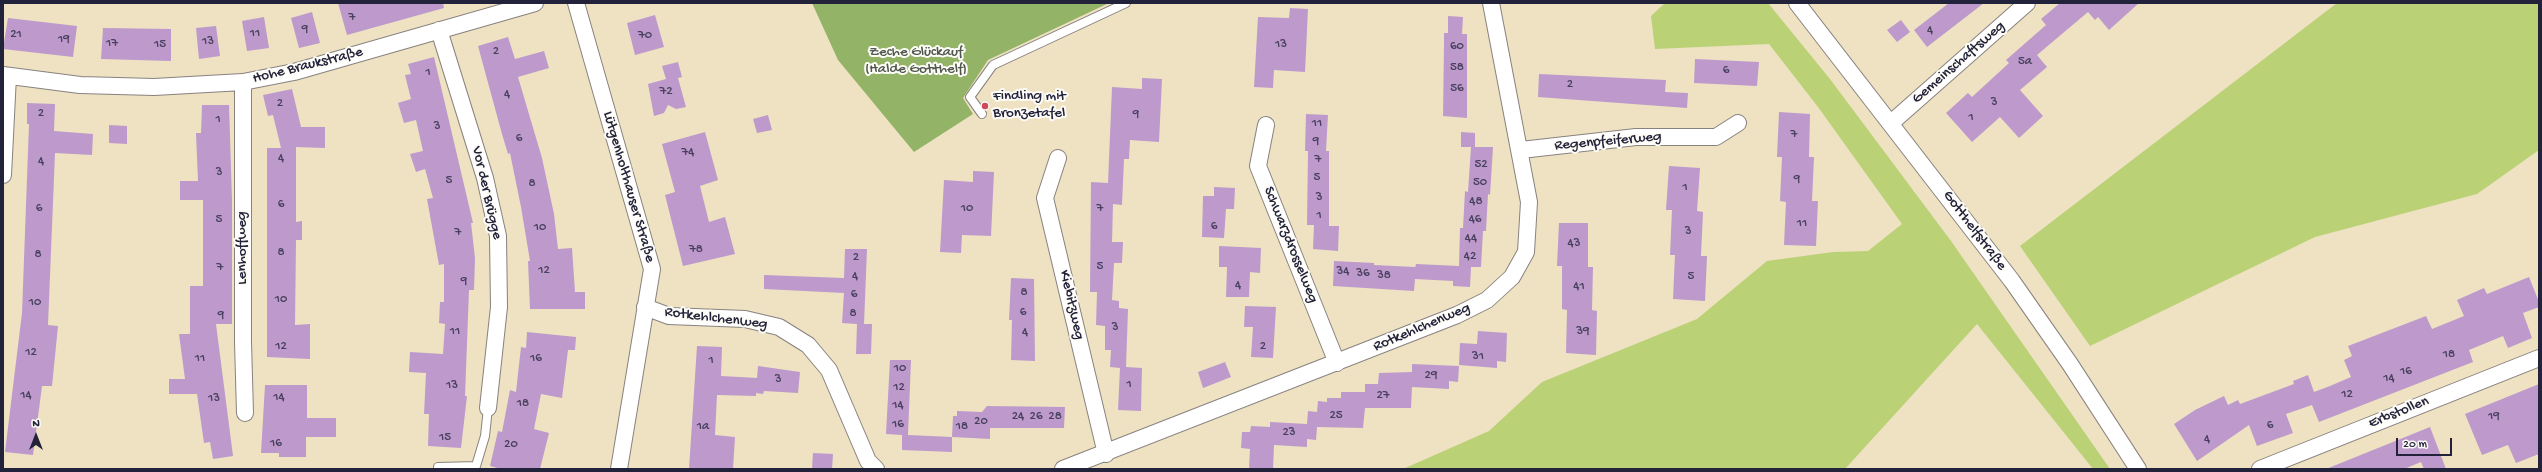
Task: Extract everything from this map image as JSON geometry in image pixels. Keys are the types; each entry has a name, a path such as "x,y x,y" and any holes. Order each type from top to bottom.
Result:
{"street":[{"name":"Hohe Braukstraße","path":"5,76 80,84 154,87 243,82 294,72 535,3"},
{"name":"Lütgenholthauser Straße","path":"576,3 652,269 619,469"},
{"name":"Rotkehlchenweg","path":"1063,469 1106,454 1457,315 1487,300 1512,277 1526,252 1529,202 1521,150 1491,3"},
{"name":"Gotthelfstraße","path":"1797,3 2012,281 2070,364 2138,469"},
{"name":"Gemeinschaftsweg","path":"1891,123 2027,3"},
{"name":"Vor der Brügge","path":"439,30 485,178 498,236 499,306 488,408"},
{"path":"3,175 5,76"},
{"name":"Lenhoffweg","path":"243,82 243,342 245,413"},
{"name":"Regenpfeiferweg","path":"1521,150 1636,137 1716,137 1738,123"},
{"name":"Schwarzdrosselweg","path":"1266,125 1258,166 1337,363"},
{"name":"Kiebitzweg","path":"1058,158 1045,198 1106,454"},
{"name":"Rotkehlchenweg","path":"645,307 669,316 745,319 779,327 808,346 829,370 868,460 876,469"},
{"name":"Erbstollen","path":"2260,469 2539,358"}],"lane":[{"path":"982,114 970,97 993,65 1126,3"},
{"path":"438,467 476,466 485,436 488,408"}],"green space":[{"name":"Zeche Glückauf (Halde Gotthelf)","path":"812,3 1109,3 988,60 963,98 973,114 914,152 838,60"},
{"path":"1665,3 1768,3 1830,79 1951,241 2110,469 2093,469 1977,324 1845,469 1403,469 1489,431 1542,382 1697,319 1767,261 1833,252 1868,251 1902,224 1818,107 1769,44 1655,49 1651,16"},
{"path":"2337,3 2539,3 2539,150 2477,194 2315,237 2090,346 2020,246"}],"building":[{"path":"338,3 443,3 444,8 347,35"},
{"path":"1949,3 1984,3 1927,47 1914,30"},
{"path":"2060,3 2139,3 2109,30 2098,17 2095,20 2088,12 2037,55 2047,67 2020,90 2043,116 2019,138 2000,117 1972,142 1946,113 1968,93 1972,97 2009,63 2006,60 2046,25 2041,19"},
{"path":"1290,8 1308,9 1305,72 1274,70 1273,88 1254,87 1258,17 1289,18"},
{"path":"312,12 320,43 299,48 291,18"},
{"path":"655,15 664,47 635,55 627,23"},
{"path":"1448,16 1463,17 1462,34 1467,34 1467,118 1443,116 1444,33 1448,33"},
{"path":"264,17 269,48 247,51 242,21"},
{"path":"8,18 77,26 73,57 3,49"},
{"path":"1901,20 1910,32 1897,42 1887,30"},
{"path":"216,26 220,56 199,59 196,28"},
{"path":"103,28 171,29 171,61 101,59"},
{"path":"508,37 515,59 544,51 549,68 518,77 542,158 554,214 558,249 572,248 575,292 585,292 585,309 530,309 528,261 530,261 521,207 510,153 508,154 478,46"},
{"path":"434,57 473,223 471,223 475,258 474,290 469,290 465,396 467,396 461,448 428,446 429,414 424,414 426,373 409,372 410,352 443,354 445,324 439,323 440,302 444,302 444,264 439,265 427,199 433,198 425,169 416,172 410,154 423,151 416,120 404,123 398,103 411,99 405,75 411,74 408,64"},
{"path":"1695,59 1759,62 1757,86 1694,83"},
{"path":"678,62 682,77 678,78 686,107 676,109 668,105 664,113 654,116 648,84 666,79 662,66"},
{"path":"1539,74 1666,80 1665,92 1688,93 1687,108 1538,97"},
{"path":"1142,78 1162,79 1159,142 1130,140 1129,159 1124,159 1122,205 1113,204 1112,242 1123,242 1122,263 1114,263 1112,300 1119,301 1119,308 1128,309 1126,367 1142,368 1141,411 1118,410 1120,368 1110,367 1111,350 1105,350 1105,326 1096,325 1097,292 1090,292 1091,182 1108,183 1112,87 1142,89"},
{"path":"292,89 301,127 325,127 325,148 296,147 296,222 302,221 302,240 296,240 295,325 310,324 310,359 267,357 267,148 281,148 273,115 268,116 263,95"},
{"path":"27,103 55,104 54,131 93,134 92,155 55,153 48,325 58,326 52,386 42,386 33,455 5,452 22,313 29,124 27,124"},
{"path":"202,105 229,105 232,200 232,324 216,324 233,456 213,459 210,442 204,443 197,394 169,394 169,379 185,379 179,334 190,334 190,286 203,286 203,200 180,200 180,181 198,181 196,133 201,133"},
{"path":"1779,112 1810,114 1809,157 1814,157 1812,201 1818,201 1816,246 1784,245 1786,202 1780,201 1782,157 1777,157"},
{"path":"1306,114 1328,115 1326,151 1329,151 1329,226 1339,226 1338,251 1313,249 1314,225 1307,225 1308,151 1305,151"},
{"path":"768,115 772,130 757,133 753,119"},
{"path":"109,125 127,126 127,144 109,143"},
{"path":"705,132 718,180 700,186 709,222 725,217 735,254 683,266 665,195 675,192 662,144"},
{"path":"1461,132 1475,133 1475,147 1493,147 1490,195 1488,194 1486,231 1483,231 1481,267 1471,267 1470,287 1453,286 1453,281 1415,279 1414,291 1333,286 1334,261 1374,263 1374,265 1415,268 1416,264 1459,266 1460,228 1463,228 1465,191 1468,192 1471,147 1461,147"},
{"path":"1669,166 1700,168 1697,211 1703,212 1701,256 1707,256 1705,301 1673,299 1675,255 1670,255 1672,210 1666,210"},
{"path":"973,171 994,172 991,236 962,235 961,253 940,252 944,180 973,182"},
{"path":"1214,187 1235,188 1234,209 1226,209 1224,238 1202,237 1203,196 1214,196"},
{"path":"1559,223 1588,223 1588,267 1593,267 1592,310 1597,311 1596,355 1566,353 1567,310 1562,309 1562,266 1557,266"},
{"path":"1219,246 1261,248 1260,273 1250,272 1249,297 1226,297 1227,267 1219,267"},
{"path":"845,249 867,249 864,324 872,324 871,354 856,354 857,324 842,323 844,293 764,289 764,275 844,278"},
{"path":"2529,277 2539,302 2539,307 2523,313 2532,338 2508,348 2503,336 2469,350 2473,362 2319,422 2312,405 2286,414 2293,433 2257,446 2249,425 2197,461 2174,424 2195,410 2224,396 2228,405 2238,400 2240,404 2294,384 2293,381 2308,375 2314,392 2330,386 2351,377 2344,360 2352,356 2348,346 2426,316 2432,329 2464,316 2457,300 2484,288 2487,294"},
{"path":"1011,278 1034,279 1035,361 1011,360 1012,320 1009,320"},
{"path":"1245,306 1276,307 1273,358 1251,357 1253,327 1244,327"},
{"path":"1478,331 1507,333 1506,362 1497,361 1497,368 1459,365 1460,343 1477,344"},
{"path":"527,332 576,337 575,350 568,350 562,398 541,394 534,429 549,433 540,469 501,469 490,466 498,431 502,432 510,390 516,392 521,347 526,348"},
{"path":"697,346 722,347 721,376 757,378 758,366 800,372 798,393 764,391 763,394 756,393 756,396 717,395 715,435 735,437 733,469 689,469"},
{"path":"890,360 911,360 908,435 952,437 952,452 902,450 902,435 886,434"},
{"path":"1225,362 1231,377 1203,388 1198,372"},
{"path":"1412,364 1459,366 1458,382 1449,381 1449,389 1412,387 1411,408 1365,408 1363,428 1317,427 1316,440 1307,439 1307,447 1274,445 1273,469 1249,469 1250,449 1241,448 1242,432 1250,432 1251,426 1270,427 1270,422 1307,424 1308,411 1317,412 1318,401 1327,402 1327,398 1341,398 1341,392 1365,392 1365,384 1378,384 1379,373 1412,372"},
{"path":"2539,384 2539,454 2516,463 2508,445 2482,455 2465,414"},
{"path":"265,385 307,385 307,418 336,418 336,437 306,437 306,457 279,457 279,453 261,453"},
{"path":"987,406 1065,407 1064,428 990,428 990,439 952,437 953,416 957,416 957,411 982,412"},
{"path":"2430,427 2446,469 2424,469 2421,462 2404,469 2326,469"},
{"path":"813,453 833,454 832,469 812,469"}],"place":[{"name":"Findling mit Bronzetafel","path":"985,106"}]}
